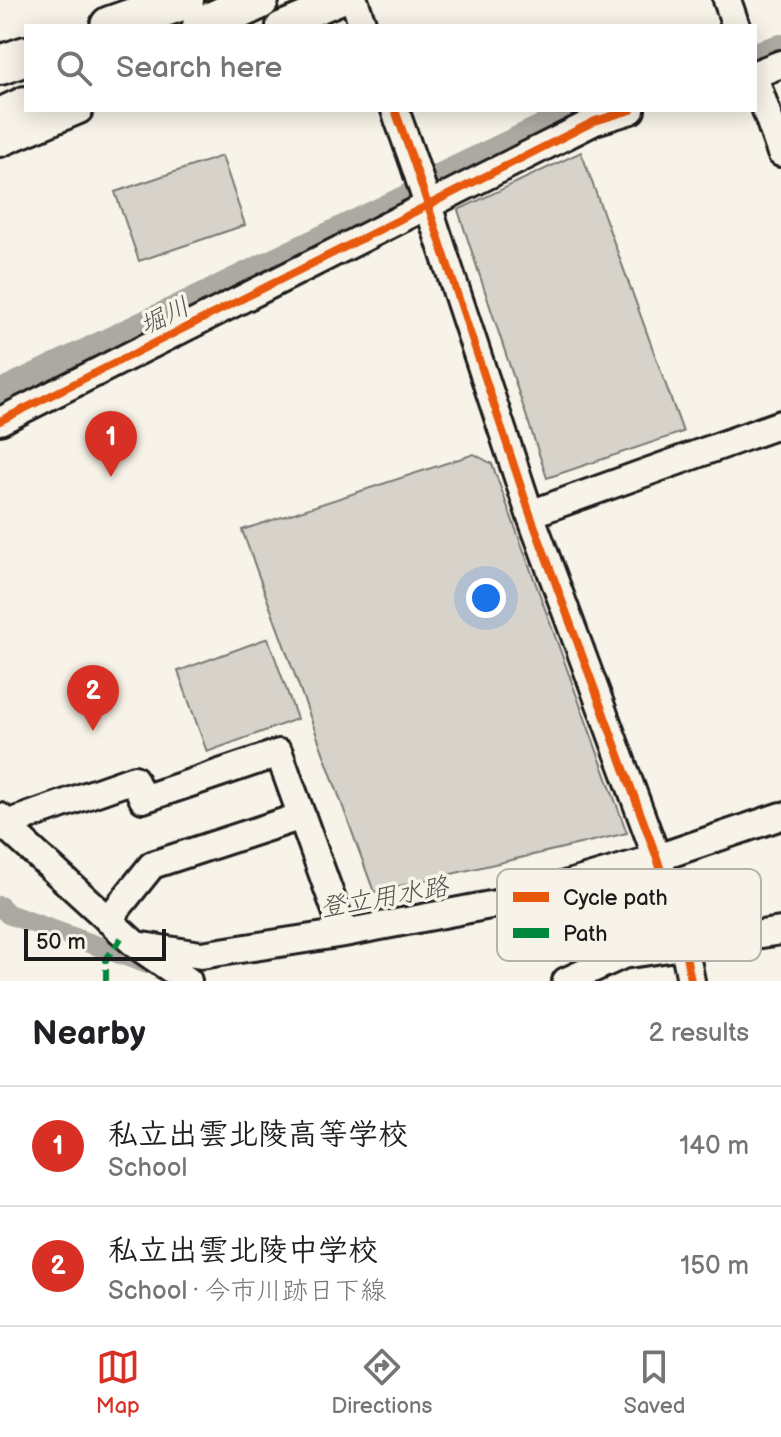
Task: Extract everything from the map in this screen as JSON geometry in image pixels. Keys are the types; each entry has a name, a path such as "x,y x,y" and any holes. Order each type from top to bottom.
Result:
{"highway":[{"path":"94,24 146,0"},
{"path":"116,24 184,0"},
{"path":"206,24 259,0"},
{"path":"0,65 24,57"},
{"path":"0,118 24,107"}],"street":[{"path":"285,24 342,0"},
{"path":"354,0 362,24"},
{"path":"727,0 735,24"},
{"path":"757,75 781,64"},
{"path":"757,82 781,153"},
{"path":"0,143 74,112"},
{"path":"396,112 530,514 660,869"},
{"path":"0,421 595,121 624,112"},
{"path":"530,514 781,424"},
{"path":"188,981 123,933 3,820 134,779 143,799 279,753 344,933"},
{"path":"123,933 152,865 302,816"},
{"path":"619,869 781,816"},
{"path":"123,933 201,955 344,933 497,904"},
{"path":"761,934 781,931"},
{"path":"566,981 610,961"},
{"path":"687,961 691,981"}],"shaded area":[{"path":"581,152 683,432 547,478 458,210"},
{"path":"222,156 245,225 139,261 115,192"},
{"path":"474,454 492,464 627,833 374,892 242,530"},
{"path":"268,638 297,719 207,752 178,671"}],"waterway":[{"name":"堀川","path":"757,58 781,51"},
{"name":"堀川","path":"0,397 409,201 439,181 584,112"},
{"name":"登立用水路","path":"0,906 8,914 148,964 156,963"}],"marked path":[{"path":"106,981 106,959 124,934"}],"cycle path":[{"path":"396,112 530,514 660,869"},
{"path":"0,421 595,121 624,112"},
{"path":"687,961 691,981"}],"place":[{"name":"私立出雲北陵高等学校","path":"111,477"},
{"name":"私立出雲北陵中学校","path":"93,731"}]}
